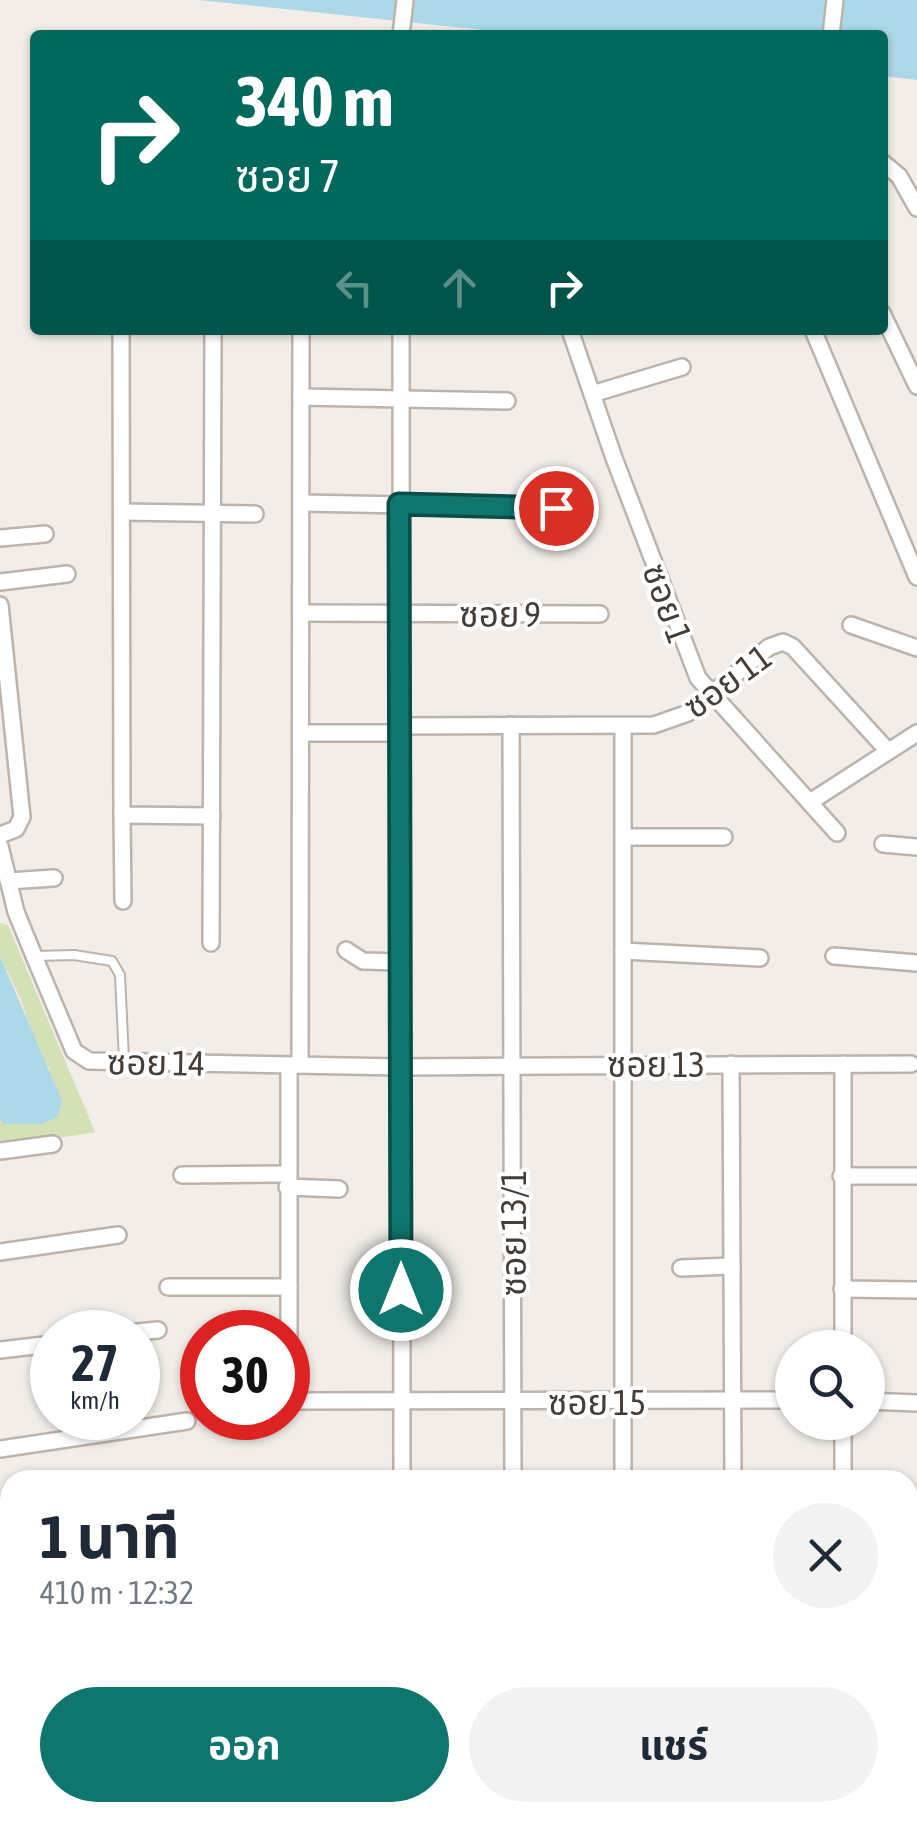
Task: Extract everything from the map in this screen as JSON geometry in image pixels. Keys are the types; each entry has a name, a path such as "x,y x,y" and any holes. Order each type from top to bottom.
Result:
{"street":[{"path":"402,30 406,0"},
{"path":"832,30 835,0"},
{"path":"888,167 899,176 917,208"},
{"path":"888,326 917,386"},
{"path":"121,335 123,901"},
{"path":"211,943 213,335"},
{"path":"289,1310 287,1181 295,1065 302,732 300,335"},
{"path":"401,335 402,1470"},
{"name":"ซอย 1","path":"572,335 690,664 712,695 837,833"},
{"path":"814,335 917,576"},
{"path":"592,394 682,367"},
{"path":"301,398 508,401"},
{"path":"302,503 556,508"},
{"path":"122,512 256,514"},
{"path":"0,538 45,534"},
{"path":"0,582 67,574"},
{"path":"0,605 22,817 16,829 0,835"},
{"name":"ซอย 9","path":"302,613 600,614"},
{"path":"851,625 917,648"},
{"name":"ซอย 11","path":"302,732 510,724 623,727 673,721 712,695 769,647 783,642 793,646 888,751"},
{"name":"ซอย 13/1","path":"510,724 513,1470"},
{"path":"623,727 623,1470"},
{"path":"810,802 917,733"},
{"path":"122,815 212,816"},
{"path":"623,837 724,837"},
{"path":"882,844 917,848"},
{"name":"ซอย 14","path":"0,846 8,880 8,911 34,956 78,1056 124,1062 400,1067"},
{"path":"8,880 54,878"},
{"path":"346,950 364,962 400,962"},
{"path":"623,950 760,958"},
{"path":"834,956 917,962"},
{"path":"731,1064 733,1470"},
{"path":"843,1064 843,1330"},
{"name":"ซอย 13","path":"400,1067 911,1064"},
{"path":"0,1151 52,1144"},
{"path":"182,1175 287,1181 339,1189"},
{"path":"842,1176 917,1176"},
{"path":"0,1252 118,1236"},
{"path":"682,1268 732,1266"},
{"path":"168,1287 289,1287"},
{"path":"842,1289 917,1290"},
{"path":"0,1350 30,1347"},
{"name":"ซอย 15","path":"310,1400 775,1400"},
{"path":"885,1402 917,1403"},
{"path":"0,1449 180,1423"},
{"path":"843,1440 844,1470"}],"lane":[{"path":"34,956 74,955 112,961 120,974 124,1062"}],"green space":[{"path":"0,923 8,925 95,1132 0,1148 0,1119 4,1124 50,1069 40,1057 21,1000 0,956"}],"water":[{"path":"199,0 917,0 917,80 888,77 888,30 484,30"},
{"path":"0,956 62,1101 58,1117 41,1124 4,1124 0,1119"}],"route":[{"path":"401,1290 399,504 556,508"}]}
